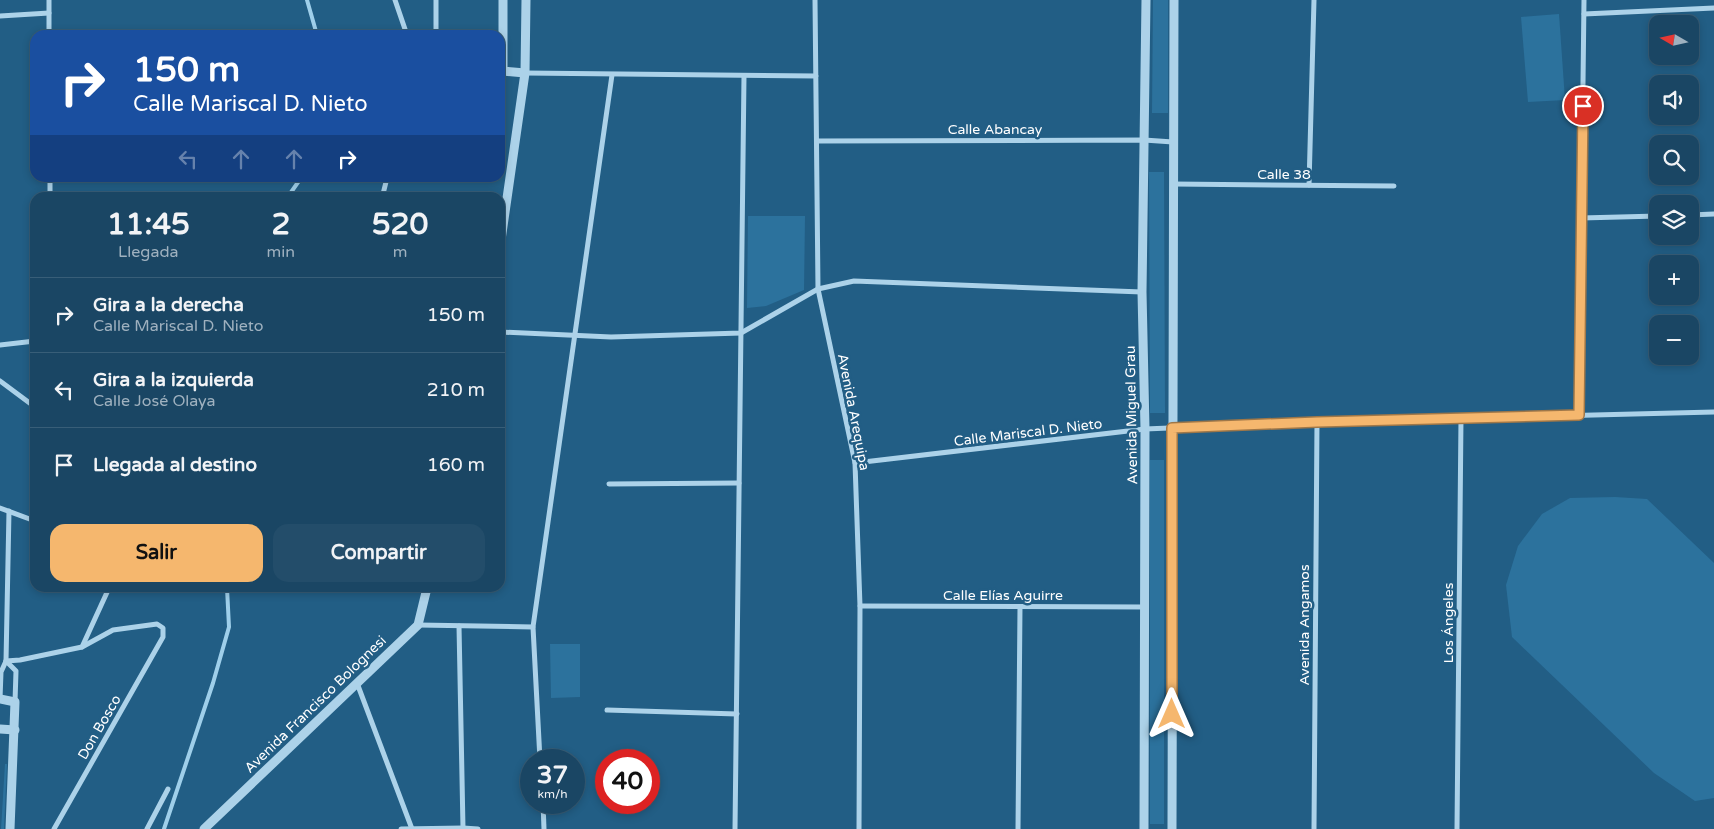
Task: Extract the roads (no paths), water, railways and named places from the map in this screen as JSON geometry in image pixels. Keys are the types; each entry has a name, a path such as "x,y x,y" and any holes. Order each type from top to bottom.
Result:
{"street":[{"path":"49,0 49,30"},
{"path":"395,0 405,30"},
{"path":"436,0 436,30"},
{"path":"503,0 503,30"},
{"path":"505,211 524,73 526,0"},
{"name":"Avenida Arequipa","path":"815,0 818,290 855,463 860,606 859,829"},
{"name":"Avenida Miguel Grau","path":"1144,829 1145,430 1142,292 1146,0"},
{"path":"1172,829 1174,0"},
{"path":"1309,185 1314,0"},
{"path":"1579,415 1584,0"},
{"path":"1584,14 1714,8"},
{"path":"0,16 49,13"},
{"path":"505,71 612,75 816,76"},
{"path":"539,749 533,627 612,75"},
{"path":"736,829 744,76"},
{"name":"Calle Abancay","path":"817,141 1144,140 1174,142"},
{"name":"Calle 38","path":"1174,184 1394,186"},
{"path":"1699,215 1714,214"},
{"path":"1581,218 1649,216"},
{"path":"505,332 611,337 741,333 818,290 854,281 1142,292"},
{"path":"0,345 30,342"},
{"path":"0,382 30,403"},
{"name":"Calle Mariscal D. Nieto","path":"855,463 1172,428 1317,422 1714,412"},
{"name":"Los Ángeles","path":"1457,829 1461,418"},
{"name":"Avenida Angamos","path":"1314,829 1317,422"},
{"path":"609,484 739,483"},
{"path":"0,508 30,518"},
{"path":"0,707 1,672 6,661 3,631 9,511"},
{"path":"6,661 20,660 82,647 107,592"},
{"path":"426,592 418,625 533,627"},
{"name":"Calle Elías Aguirre","path":"860,606 1145,607"},
{"path":"1018,829 1020,607"},
{"name":"Don Bosco","path":"54,829 163,636 163,628 157,624 113,630 82,647"},
{"name":"Avenida Francisco Bolognesi","path":"204,829 418,625"},
{"path":"459,626 462,828"},
{"path":"6,661 16,671 10,829"},
{"path":"357,684 411,828"},
{"path":"0,699 16,702"},
{"path":"607,710 737,714"},
{"path":"0,729 15,730"},
{"path":"147,829 168,789"},
{"path":"543,814 544,829"},
{"path":"401,829 478,829"}],"waterway":[{"path":"307,0 316,30"},
{"path":"291,192 298,182"},
{"path":"164,829 213,683 229,627 227,592"}]}
